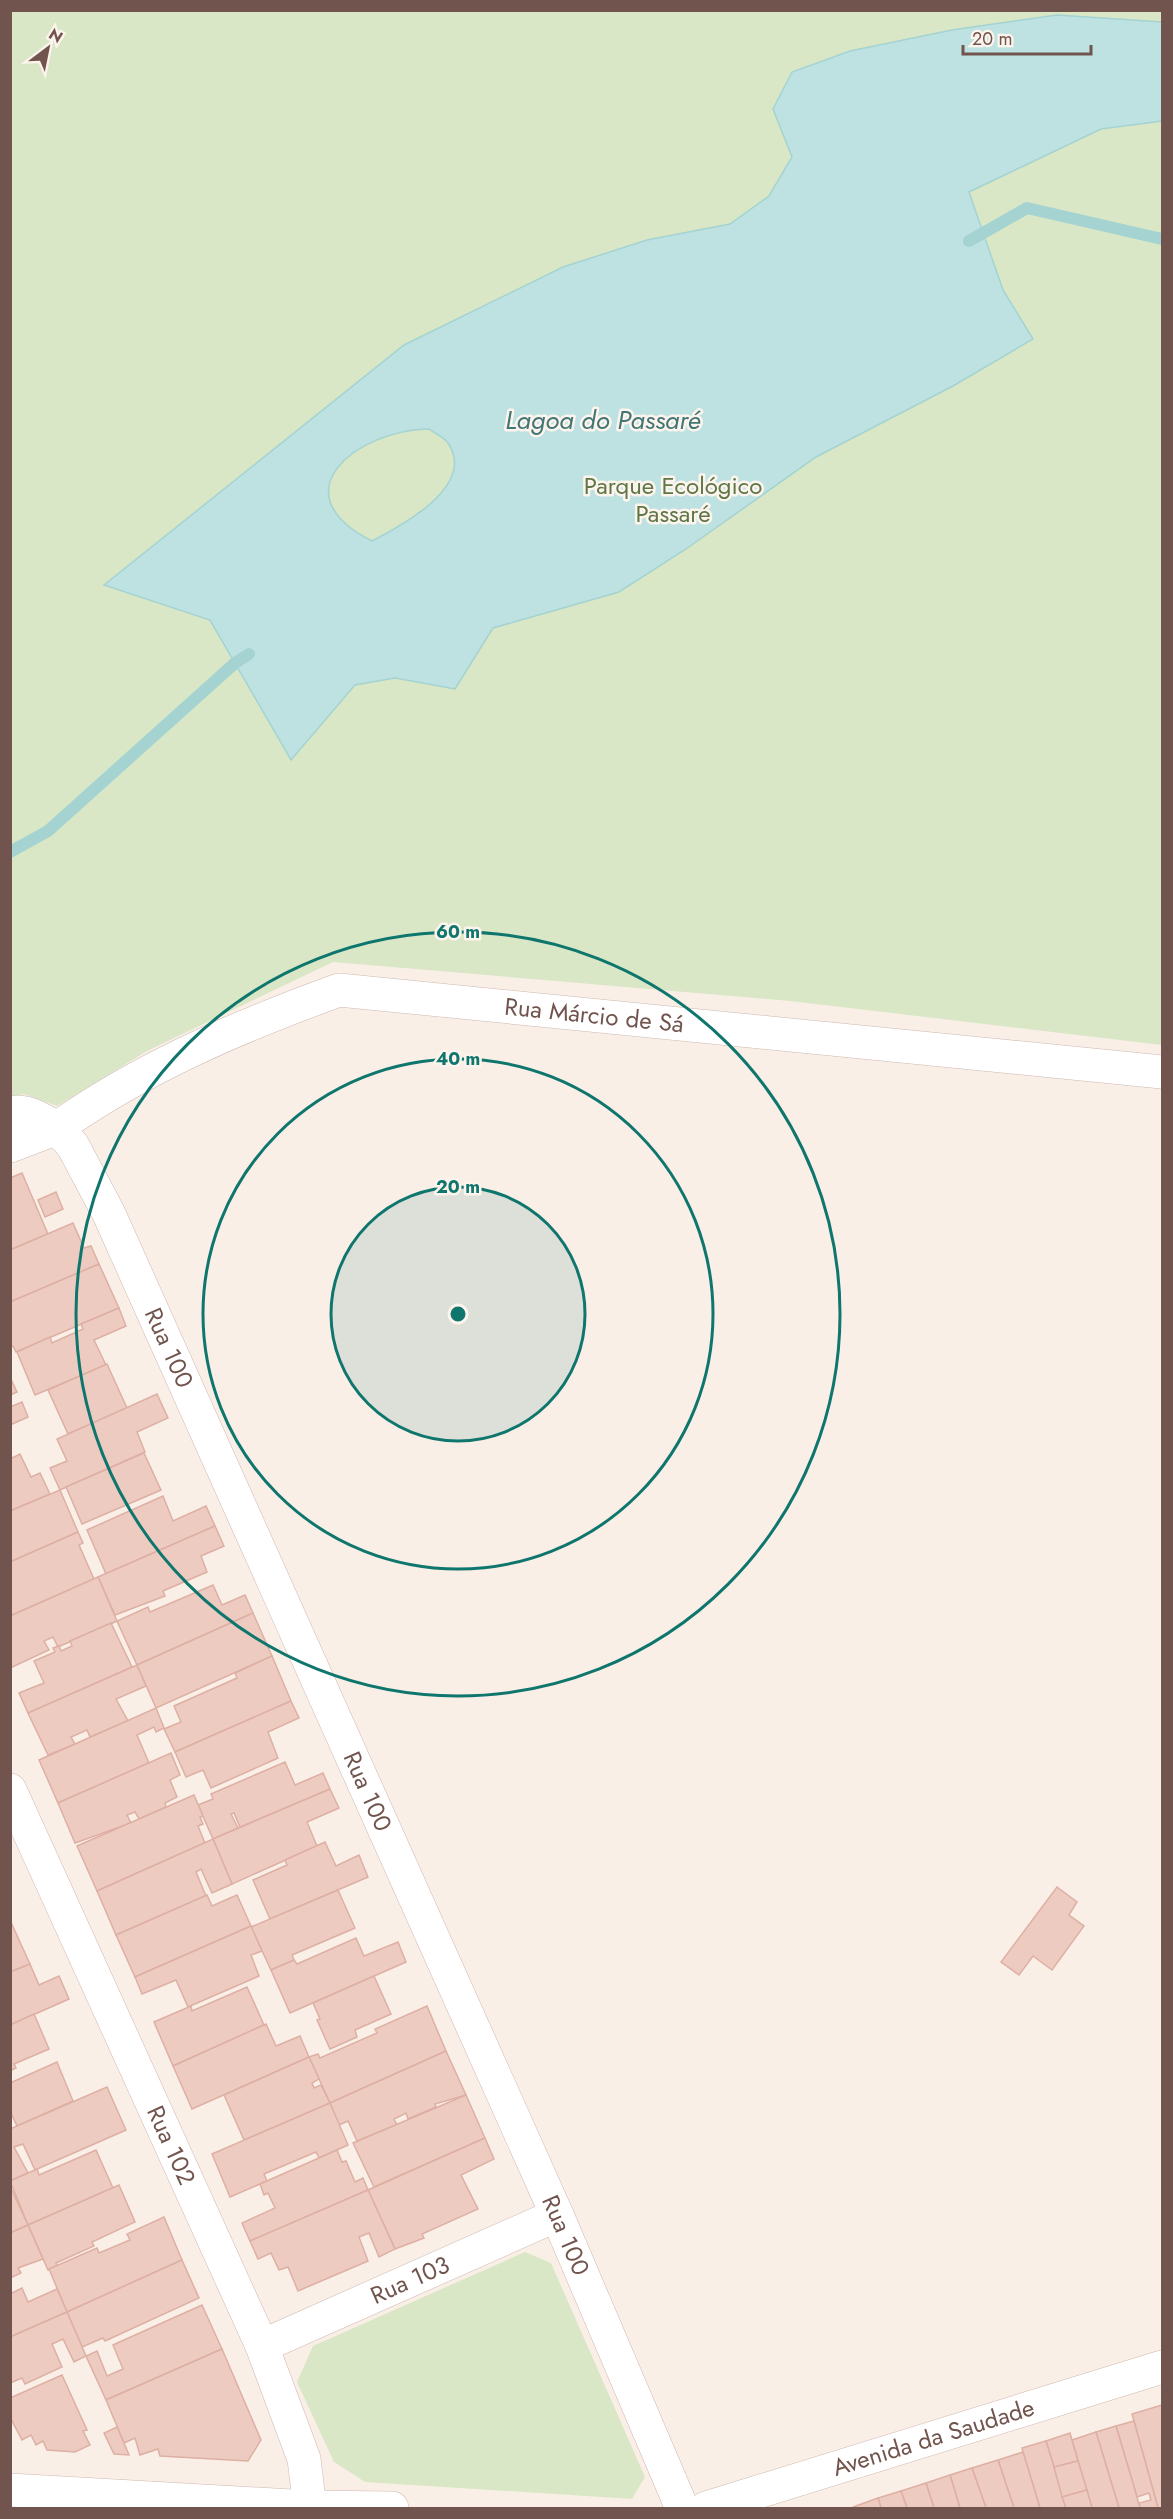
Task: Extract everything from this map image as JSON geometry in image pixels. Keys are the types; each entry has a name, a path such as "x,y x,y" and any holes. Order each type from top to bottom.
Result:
{"street":[{"name":"Rua Márcio de Sá","path":"57,1128 90,1105 165,1063 252,1022 339,990 1162,1072"},
{"path":"10,1113 37,1116 57,1128"},
{"path":"10,1146 57,1128"},
{"name":"Rua 100","path":"57,1128 73,1146 109,1214 557,2215 682,2508"},
{"name":"Rua 102","path":"10,1790 262,2346 304,2459 309,2508"},
{"name":"Rua 103","path":"262,2346 557,2215"},
{"name":"Avenida da Saudade","path":"706,2508 1162,2367"},
{"path":"10,2490 309,2508 392,2508"}],"green space":[{"name":"Parque Ecológico Passaré","path":"10,11 1162,11 1162,1045 790,1001 333,962 147,1051 57,1106 24,1094 11,1097"},
{"path":"525,2252 551,2263 645,2477 632,2499 365,2482 334,2462 297,2382 313,2346"}],"water":[{"name":"Lagoa do Passaré","path":"1057,15 1162,22 1162,121 1101,129 969,192 1003,290 1033,339 953,386 816,457 686,549 619,592 493,628 455,689 395,678 355,685 291,760 210,620 104,585 404,345 563,267 647,240 730,224 769,196 792,157 773,109 792,72 850,51 952,30","holes":["429,429 448,443 454,459 452,474 444,489 416,515 372,541 344,522 331,503 329,485 338,467 354,452 376,440 402,432"]}],"building":[{"path":"22,1173 48,1234 10,1250 10,1178"},
{"path":"56,1192 63,1209 45,1217 38,1200"},
{"path":"73,1223 84,1248 91,1246 99,1264 10,1302 10,1250"},
{"path":"99,1264 119,1308 16,1352 13,1346 10,1347 10,1302"},
{"path":"119,1308 126,1326 94,1340 106,1365 35,1395 17,1352 50,1337 52,1343 83,1329 81,1324"},
{"path":"107,1364 127,1408 68,1434 48,1390"},
{"path":"10,1377 17,1392 10,1395"},
{"path":"157,1394 168,1418 137,1432 145,1452 60,1490 50,1468 67,1461 57,1439"},
{"path":"22,1402 28,1417 10,1425 10,1407"},
{"path":"144,1453 161,1490 82,1524 66,1487"},
{"path":"20,1454 31,1477 40,1473 50,1494 10,1511 10,1459"},
{"path":"60,1490 78,1532 10,1562 10,1511"},
{"path":"163,1496 173,1521 206,1506 215,1526 106,1574 87,1530"},
{"path":"215,1526 224,1546 201,1556 207,1572 163,1591 165,1596 115,1615 98,1577"},
{"path":"78,1532 83,1543 79,1545 94,1579 10,1616 10,1562"},
{"path":"98,1577 117,1621 58,1647 53,1637 44,1641 49,1650 10,1668 10,1616"},
{"path":"213,1585 222,1605 245,1595 253,1613 137,1665 117,1621 148,1607 150,1612"},
{"path":"253,1613 272,1656 156,1708 137,1665"},
{"path":"111,1623 132,1667 28,1713 19,1693 44,1683 34,1661 55,1652 53,1648 59,1646 61,1651 72,1646 70,1641"},
{"path":"272,1656 291,1701 175,1752 164,1729 181,1722 174,1706 237,1678 235,1673"},
{"path":"137,1665 146,1686 116,1699 128,1721 90,1737 87,1730 71,1737 75,1744 48,1755 28,1713"},
{"path":"291,1701 299,1718 268,1732 278,1758 211,1788 203,1770 186,1777 175,1752"},
{"path":"156,1708 164,1728 156,1732 154,1727 137,1735 149,1763 58,1803 39,1760"},
{"path":"171,1753 180,1775 170,1780 177,1797 165,1803 166,1807 139,1819 135,1812 127,1815 131,1823 75,1843 58,1803"},
{"path":"285,1762 295,1785 323,1773 330,1789 240,1827 234,1813 231,1814 238,1828 213,1839 198,1805 213,1799 211,1794"},
{"path":"330,1789 339,1808 307,1822 317,1846 232,1884 213,1839"},
{"path":"194,1795 203,1816 200,1817 203,1824 198,1826 205,1843 97,1891 77,1846"},
{"path":"213,1839 232,1884 212,1893 201,1869 196,1872 206,1896 116,1935 97,1891"},
{"path":"325,1842 336,1866 359,1855 368,1877 270,1919 253,1880 287,1865 285,1860"},
{"path":"1057,1887 1077,1902 1069,1915 1084,1926 1052,1970 1033,1956 1019,1975 1001,1962"},
{"path":"338,1890 355,1928 292,1955 294,1960 271,1970 251,1927"},
{"path":"207,1895 212,1906 237,1895 251,1926 135,1977 116,1935"},
{"path":"10,1920 30,1964 10,1972"},
{"path":"251,1926 262,1951 251,1955 259,1976 188,2007 176,1980 142,1994 135,1977"},
{"path":"356,1938 364,1956 398,1942 406,1962 290,2013 271,1970 294,1960 297,1964"},
{"path":"30,1964 39,1985 59,1976 69,1999 10,2025 10,1972"},
{"path":"374,1976 391,2014 355,2030 357,2037 330,2049 317,2020 320,2019 313,2003"},
{"path":"247,1987 264,2025 173,2066 154,2022 191,2006 192,2011"},
{"path":"427,2006 446,2051 330,2103 309,2057 318,2054 320,2058 377,2033 375,2029"},
{"path":"34,2014 49,2049 14,2064 16,2068 10,2071 10,2025"},
{"path":"266,2024 276,2046 300,2036 309,2057 192,2109 173,2066"},
{"path":"446,2051 466,2095 435,2104 436,2107 408,2119 406,2113 394,2119 397,2125 357,2141 348,2121 339,2125 330,2103"},
{"path":"309,2057 319,2079 312,2083 314,2088 321,2085 330,2103 244,2140 224,2095"},
{"path":"57,2062 73,2101 17,2126 10,2111 10,2083"},
{"path":"107,2087 126,2130 35,2170 23,2144 14,2147 28,2173 10,2181 10,2129"},
{"path":"466,2095 485,2138 374,2187 353,2143"},
{"path":"330,2103 348,2145 319,2158 316,2152 264,2174 267,2181 230,2197 212,2154"},
{"path":"485,2138 494,2159 461,2175 478,2209 422,2234 424,2238 395,2249 368,2190"},
{"path":"96,2150 113,2188 28,2225 10,2181 37,2169 39,2175"},
{"path":"337,2150 342,2162 346,2161 355,2182 363,2178 368,2190 250,2241 242,2223 275,2208 268,2193 264,2195 260,2184"},
{"path":"119,2185 135,2222 92,2242 94,2246 56,2263 57,2266 48,2270 28,2225"},
{"path":"10,2186 28,2225 10,2233"},
{"path":"368,2190 395,2249 379,2257 369,2233 359,2237 368,2261 298,2291 288,2267 279,2270 271,2253 258,2259 250,2241"},
{"path":"164,2217 182,2260 67,2312 49,2269 97,2248 99,2253 130,2240 127,2234"},
{"path":"28,2225 43,2259 18,2268 21,2273 10,2278 10,2233"},
{"path":"182,2260 199,2298 105,2341 103,2338 82,2347 67,2312"},
{"path":"22,2288 28,2302 57,2289 67,2312 10,2337 10,2294"},
{"path":"202,2305 222,2349 106,2400 86,2356 97,2351 107,2376 123,2369 113,2345"},
{"path":"67,2312 86,2356 74,2362 63,2339 52,2344 62,2367 25,2384 22,2378 10,2383 10,2337"},
{"path":"222,2349 261,2440 248,2461 160,2456 158,2449 140,2455 135,2438 124,2443 106,2400"},
{"path":"62,2375 87,2430 83,2431 90,2445 75,2452 47,2450 43,2441 36,2445 31,2435 22,2440 10,2417 10,2398"},
{"path":"1162,2405 1162,2508 1158,2508 1132,2414"},
{"path":"1134,2421 1158,2508 1140,2508 1139,2503 1151,2500 1149,2493 1137,2497 1116,2426"},
{"path":"1116,2426 1140,2508 1119,2508 1096,2432"},
{"path":"117,2427 129,2455 114,2454 104,2433"},
{"path":"1096,2432 1119,2508 1092,2508 1072,2440"},
{"path":"1070,2433 1078,2461 1054,2467 1046,2441"},
{"path":"1046,2441 1066,2508 1040,2508 1023,2452 1022,2448"},
{"path":"1023,2452 1040,2508 1014,2508 998,2460"},
{"path":"998,2460 1014,2508 986,2508 972,2468"},
{"path":"1078,2461 1087,2490 1062,2497 1054,2467"},
{"path":"972,2468 986,2508 960,2508 950,2475"},
{"path":"950,2475 960,2508 934,2508 926,2483"},
{"path":"926,2483 934,2508 907,2508 901,2491"},
{"path":"1087,2490 1092,2508 1066,2508 1062,2497"},
{"path":"901,2491 907,2508 881,2508 878,2498"},
{"path":"878,2498 881,2508 853,2508 853,2507"}],"waterway":[{"path":"969,241 1027,208 1162,239"},
{"path":"10,852 48,831 235,663 249,654"}]}
